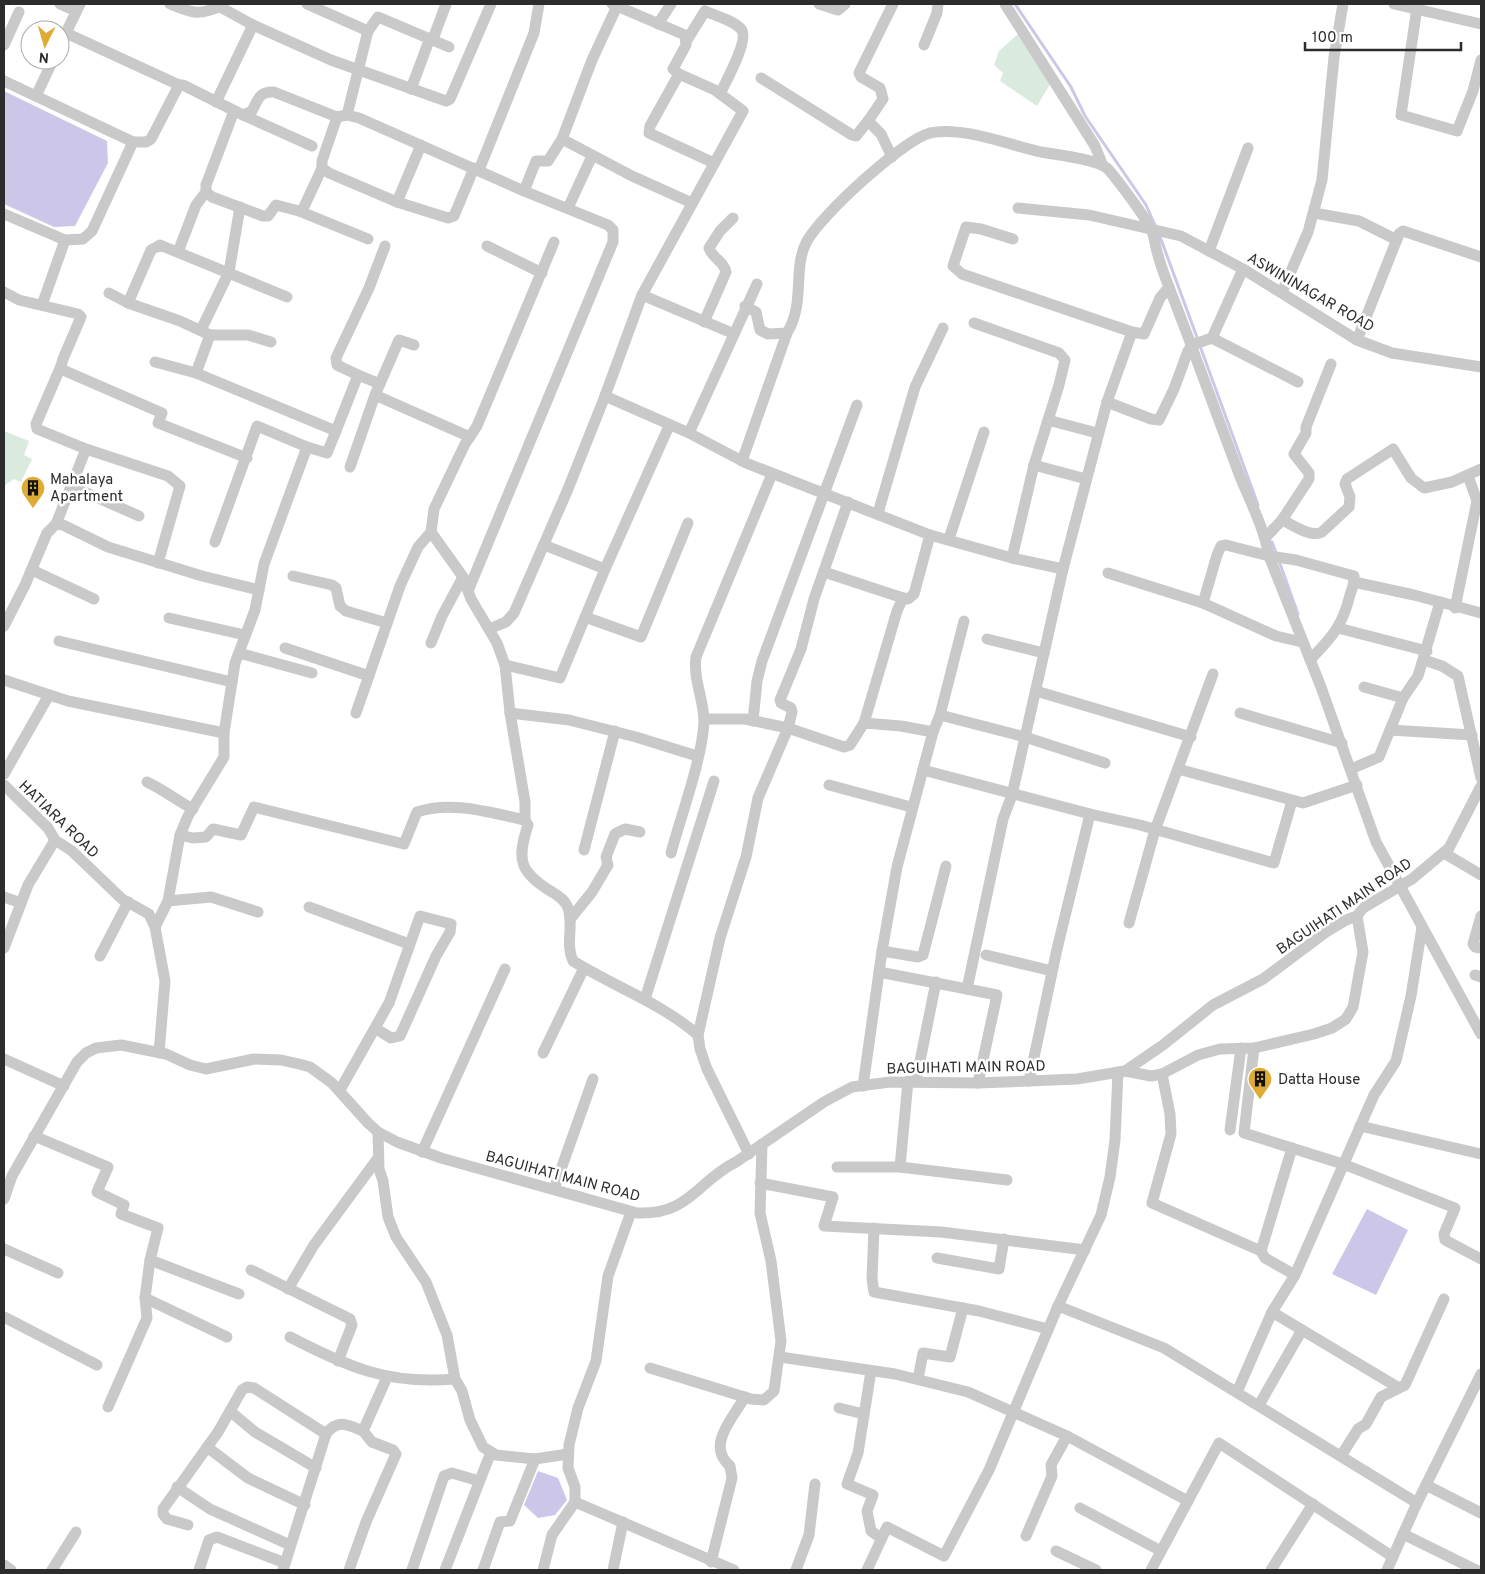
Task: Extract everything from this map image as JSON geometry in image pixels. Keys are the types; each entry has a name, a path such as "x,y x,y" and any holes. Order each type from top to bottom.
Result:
{"street":[{"path":"60,4 78,7 70,24"},
{"path":"170,4 203,14 221,5 254,25 331,60 442,100 450,99 492,4"},
{"path":"307,4 368,31"},
{"path":"411,88 446,4"},
{"path":"322,168 329,173 397,202 448,218 454,216 477,169 534,33 539,4"},
{"path":"658,24 670,4"},
{"path":"819,4 838,10 845,4"},
{"path":"761,78 856,136 883,99 880,88 859,73 893,4"},
{"path":"924,45 937,13 938,4"},
{"path":"1006,4 1095,146 1103,166 1156,231 1168,286 1200,342 1241,479 1266,537 1302,642 1342,743 1354,768 1357,785 1376,842 1481,1034"},
{"path":"1282,292 1298,259 1314,212 1322,180 1334,57 1343,4"},
{"path":"1394,4 1481,24"},
{"path":"524,191 536,161 548,161 562,139 592,60 616,5 685,36 687,40"},
{"path":"1417,8 1401,115 1457,131 1473,91 1481,60"},
{"path":"489,629 506,622 514,613 605,396 642,295 743,111 720,94 678,74 673,69 687,40 705,11 739,26 743,32 744,42 720,94"},
{"path":"4,45 19,12"},
{"path":"299,211 303,209 322,168 322,161 342,116 359,70 368,31 378,17 383,17 449,47"},
{"path":"216,102 254,25"},
{"path":"70,35 179,85 183,85 238,113 312,146"},
{"path":"36,96 48,70"},
{"path":"678,74 650,126 649,133 714,163"},
{"path":"4,81 133,142 146,142 151,139 179,85"},
{"path":"238,113 252,111 260,95 266,91 274,92 421,145 524,191 608,225 613,230 613,242 468,591"},
{"path":"178,252 196,205 206,192 206,185 238,113"},
{"path":"868,121 880,134 892,158"},
{"path":"742,461 787,333 794,322 798,304 801,256 807,240 847,195 912,141 931,133 957,133 1103,166"},
{"path":"562,139 592,156 692,203"},
{"path":"4,214 66,240 83,239 92,231 133,142"},
{"path":"397,202 421,145"},
{"path":"1209,251 1248,148"},
{"path":"568,208 592,156"},
{"path":"206,192 263,216 268,216 276,205 299,211 368,239"},
{"path":"196,374 206,333 228,272 240,207"},
{"name":"ASWININAGAR ROAD","path":"1018,208 1090,215 1181,236 1282,292 1357,340 1392,353 1481,367"},
{"path":"1314,212 1359,221 1397,240"},
{"path":"704,322 726,272 723,263 709,248 720,231 734,218"},
{"path":"1013,239 981,229 966,227 953,266 962,274 1132,332 1144,334 1160,298 1168,286"},
{"path":"1357,340 1399,234 1408,232 1481,257"},
{"path":"42,305 66,240"},
{"path":"356,713 400,586 418,547 431,532 434,508 477,426 554,242"},
{"path":"128,303 151,250 160,245 287,297"},
{"path":"385,246 369,288 336,358 337,365 358,375 378,390 470,437"},
{"path":"487,246 542,273"},
{"path":"1107,402 1151,420 1159,420 1200,342 1243,269"},
{"path":"689,433 732,333 757,284"},
{"path":"4,292 19,300 78,314 81,317 35,427 86,449 168,476 177,481 179,490 158,563"},
{"path":"109,293 128,303 206,333 248,335 271,342"},
{"path":"642,295 732,333"},
{"path":"745,306 756,312 760,330 768,334 787,333"},
{"path":"974,323 1064,357 1064,367 1034,465 1012,558"},
{"path":"878,513 915,387 943,328"},
{"path":"967,989 1003,819 1012,795 1063,569 1094,455 1097,433 1132,332"},
{"path":"350,467 398,340 414,346"},
{"path":"1200,342 1298,382"},
{"path":"155,362 196,374 336,431"},
{"path":"1266,537 1282,520 1309,479 1308,473 1294,454 1306,432 1331,364"},
{"path":"61,366 69,373 162,413 158,424 247,458"},
{"path":"214,542 247,458 257,426 306,447 327,453 358,375"},
{"path":"605,396 669,426 689,433 742,461 772,474 878,513 930,535 1012,558 1063,569"},
{"path":"753,721 757,681 762,661 857,405"},
{"path":"1048,420 1097,433"},
{"path":"505,665 560,678 605,569 669,426"},
{"path":"949,539 984,432"},
{"path":"155,927 168,901 180,834 224,757 224,733 232,682 239,653 255,610 264,564 306,447"},
{"path":"4,626 32,570 47,533 56,524 86,449"},
{"path":"1282,520 1311,533 1318,534 1322,532 1349,507 1350,497 1345,484 1347,479 1393,449 1411,478 1424,488 1434,488 1468,476 1481,469"},
{"path":"1034,465 1086,479"},
{"path":"670,853 697,756 704,719 694,670 696,657 772,474"},
{"path":"1454,608 1477,501 1468,476"},
{"path":"71,486 139,516"},
{"path":"749,1154 707,1069 698,1035 720,938 746,857 758,798 788,728 792,712 791,708 781,703 780,700 798,657 848,502"},
{"path":"585,617 640,638 688,523"},
{"path":"56,524 63,525 108,547 158,563 259,590"},
{"path":"431,532 463,577 471,599 489,629 505,665 510,713 525,802 525,820 528,826 521,851 524,869 532,878 560,896 566,903 571,918 569,952 573,961 678,1018 698,1035"},
{"path":"824,572 903,598 912,597 930,535"},
{"path":"544,545 605,569"},
{"path":"1203,603 1216,555 1222,546 1226,545 1296,560 1354,576 1344,617 1338,628 1310,660"},
{"path":"32,570 94,599"},
{"path":"1108,573 1203,603 1276,636 1302,642"},
{"path":"293,576 332,585 336,588 340,606 346,611 387,623"},
{"path":"431,643 442,616 463,577"},
{"path":"1354,582 1440,602 1454,608 1481,613"},
{"path":"704,719 731,718 753,721 788,728 844,747 850,745 864,723 889,636 903,598"},
{"path":"1354,768 1379,757 1403,698 1418,676 1426,656 1440,602"},
{"path":"169,618 245,636"},
{"path":"863,1086 882,951 897,867 911,807 933,732 940,715 964,621"},
{"path":"1338,628 1426,656 1458,676 1481,778"},
{"path":"987,639 1044,653"},
{"path":"58,641 232,682"},
{"path":"284,648 369,676"},
{"path":"239,653 312,673"},
{"path":"1129,923 1155,830 1213,674"},
{"path":"4,680 68,701 224,733"},
{"path":"1364,687 1403,698"},
{"path":"1036,691 1191,737"},
{"path":"4,774 49,695"},
{"path":"510,713 569,720 615,731 697,756"},
{"path":"1240,713 1342,743"},
{"path":"940,715 1025,737 1050,747 1106,763"},
{"path":"864,723 901,726 933,732"},
{"path":"1390,730 1472,735"},
{"path":"584,850 615,731"},
{"path":"1178,769 1292,802 1303,803 1357,785"},
{"path":"923,770 1274,863 1292,802"},
{"path":"645,999 714,781"},
{"path":"147,782 164,790 168,796 193,809"},
{"name":"HATIARA ROAD","path":"4,785 41,821 55,840 72,851 128,902 149,914 155,927 165,981 159,1053"},
{"path":"829,785 911,807"},
{"name":"BAGUIHATI MAIN ROAD","path":"4,1199 8,1174 34,1136 77,1062 86,1053 96,1048 121,1045 159,1053 206,1069 254,1059 281,1060 310,1067 340,1090 378,1132 422,1152 631,1212 649,1214 677,1207 696,1194 721,1170 749,1154 834,1096 852,1087 912,1081 978,1083 1077,1079 1121,1072 1162,1045 1213,1005 1262,979 1326,932 1346,920 1358,916 1363,908 1412,879 1444,853 1481,786"},
{"path":"180,834 194,838 206,837 213,829 241,835 254,807 404,844 417,812 429,808 469,809 525,820"},
{"path":"1029,1081 1052,970 1090,814"},
{"path":"571,918 592,892 608,865 606,857 615,834 625,829 640,832"},
{"path":"4,948 28,885 55,840"},
{"path":"1444,853 1481,875"},
{"path":"882,951 918,957 923,955 946,866"},
{"path":"4,897 21,903"},
{"path":"168,901 211,897 258,912"},
{"path":"100,956 128,902"},
{"path":"309,907 409,944"},
{"path":"340,1090 389,1003 420,916 451,924 450,932 436,956 400,1036 391,1038 375,1028"},
{"path":"867,1570 887,1527 944,1556 989,1470 1058,1306 1101,1215 1110,1177 1121,1072 1151,1076 1162,1074 1198,1055 1220,1049 1254,1048 1314,1034 1332,1028 1346,1019 1353,1007 1363,952 1358,916"},
{"path":"1481,916 1473,944 1481,948"},
{"path":"1237,1392 1272,1312 1295,1275 1374,1096 1396,1061 1400,1051 1422,927"},
{"path":"986,955 1052,970"},
{"path":"422,1152 505,968"},
{"path":"543,1053 584,968"},
{"path":"879,972 997,995 978,1083"},
{"path":"900,1167 912,1081 936,982"},
{"path":"1230,1130 1240,1048"},
{"path":"1254,1048 1244,1133 1343,1164 1455,1208 1444,1234 1445,1240 1481,1258"},
{"path":"4,1059 64,1086"},
{"path":"1162,1074 1170,1114 1171,1134 1152,1203 1261,1251 1265,1258 1295,1275"},
{"path":"554,1189 593,1079"},
{"path":"1360,1126 1481,1154"},
{"path":"378,1132 378,1158 388,1218 396,1237 426,1282 447,1334 455,1379 462,1391 473,1428 483,1447 496,1455 535,1459 568,1454"},
{"path":"34,1136 108,1167 97,1192 124,1205 121,1214 158,1228 150,1260 145,1298 147,1318 108,1407"},
{"path":"650,1368 745,1397 764,1400 774,1391 781,1341 775,1288 760,1213 762,1144"},
{"path":"1261,1251 1292,1148"},
{"path":"288,1288 314,1245 378,1158"},
{"path":"836,1167 900,1167 1007,1180"},
{"path":"760,1184 833,1197 824,1226 941,1232 1085,1250"},
{"path":"543,1570 552,1536 575,1502 575,1487 568,1468 568,1454 578,1408 598,1353 608,1276 631,1212"},
{"path":"874,1228 872,1279 874,1292 963,1308 1048,1329"},
{"path":"937,1258 999,1269 1004,1239"},
{"path":"4,1249 58,1273"},
{"path":"150,1260 239,1294"},
{"path":"251,1270 350,1319 352,1325 338,1361"},
{"path":"145,1298 227,1337"},
{"path":"1342,1456 1358,1428 1366,1424 1381,1397 1404,1385 1408,1379 1444,1299"},
{"path":"1058,1306 1164,1348 1417,1503"},
{"path":"918,1379 923,1353 950,1357 963,1308"},
{"path":"1272,1312 1399,1388"},
{"path":"4,1317 97,1365"},
{"path":"1259,1405 1302,1330"},
{"path":"290,1337 338,1361 366,1372 387,1377 433,1381 455,1379"},
{"path":"780,1357 918,1379 968,1392 1014,1410 1067,1436 1188,1502"},
{"path":"871,1371 858,1453 847,1484 874,1495 867,1511 871,1531 882,1538"},
{"path":"1387,1570 1417,1503 1481,1374"},
{"path":"363,1431 387,1377"},
{"path":"188,1525 167,1518 163,1514 163,1509 231,1412 242,1390 247,1387 254,1388 326,1434"},
{"path":"711,1562 732,1478 730,1466 722,1460 719,1451 721,1439 745,1397"},
{"path":"839,1408 864,1414"},
{"path":"231,1412 260,1435 316,1468"},
{"path":"199,1570 209,1540 217,1537 284,1566 305,1505 326,1434 332,1426 337,1424 363,1431 372,1442 393,1450 396,1454 366,1522 349,1570"},
{"path":"1026,1536 1052,1476 1051,1465 1067,1436"},
{"path":"1151,1570 1219,1443 1393,1557"},
{"path":"207,1447 248,1478 305,1505"},
{"path":"445,1570 490,1452"},
{"path":"483,1570 500,1522 510,1521 535,1459"},
{"path":"412,1570 444,1476 452,1473 479,1481"},
{"path":"796,1570 809,1535 815,1484"},
{"path":"1426,1485 1481,1513"},
{"path":"178,1487 210,1509 290,1545"},
{"path":"575,1502 711,1562 734,1570"},
{"path":"1271,1570 1314,1504"},
{"path":"1080,1508 1161,1551"},
{"path":"613,1570 623,1522"},
{"path":"52,1570 76,1532"},
{"path":"1403,1534 1460,1567 1476,1570"},
{"path":"1056,1551 1088,1569"},
{"path":"4,1565 11,1570"}],"green space":[{"path":"1018,34 1050,84 1037,106 1000,81 1003,73 994,65 999,51"},
{"path":"4,431 29,441 24,455 32,459 21,482 14,479 5,485 4,490"}],"shaded area":[{"path":"4,91 107,141 108,163 75,226 54,227 4,204"},
{"path":"1367,1209 1408,1230 1376,1295 1332,1274"},
{"path":"538,1471 558,1478 567,1500 555,1515 538,1518 524,1505"}],"waterway":[{"path":"1015,4 1071,87 1085,116 1146,205 1155,225"},
{"path":"1159,234 1198,340"},
{"path":"1200,346 1258,505"},
{"path":"1272,542 1276,553"},
{"path":"1279,561 1298,614"}],"place":[{"name":"Mahalaya Apartment","path":"33,509"},
{"name":"Datta House","path":"1260,1100"}]}
